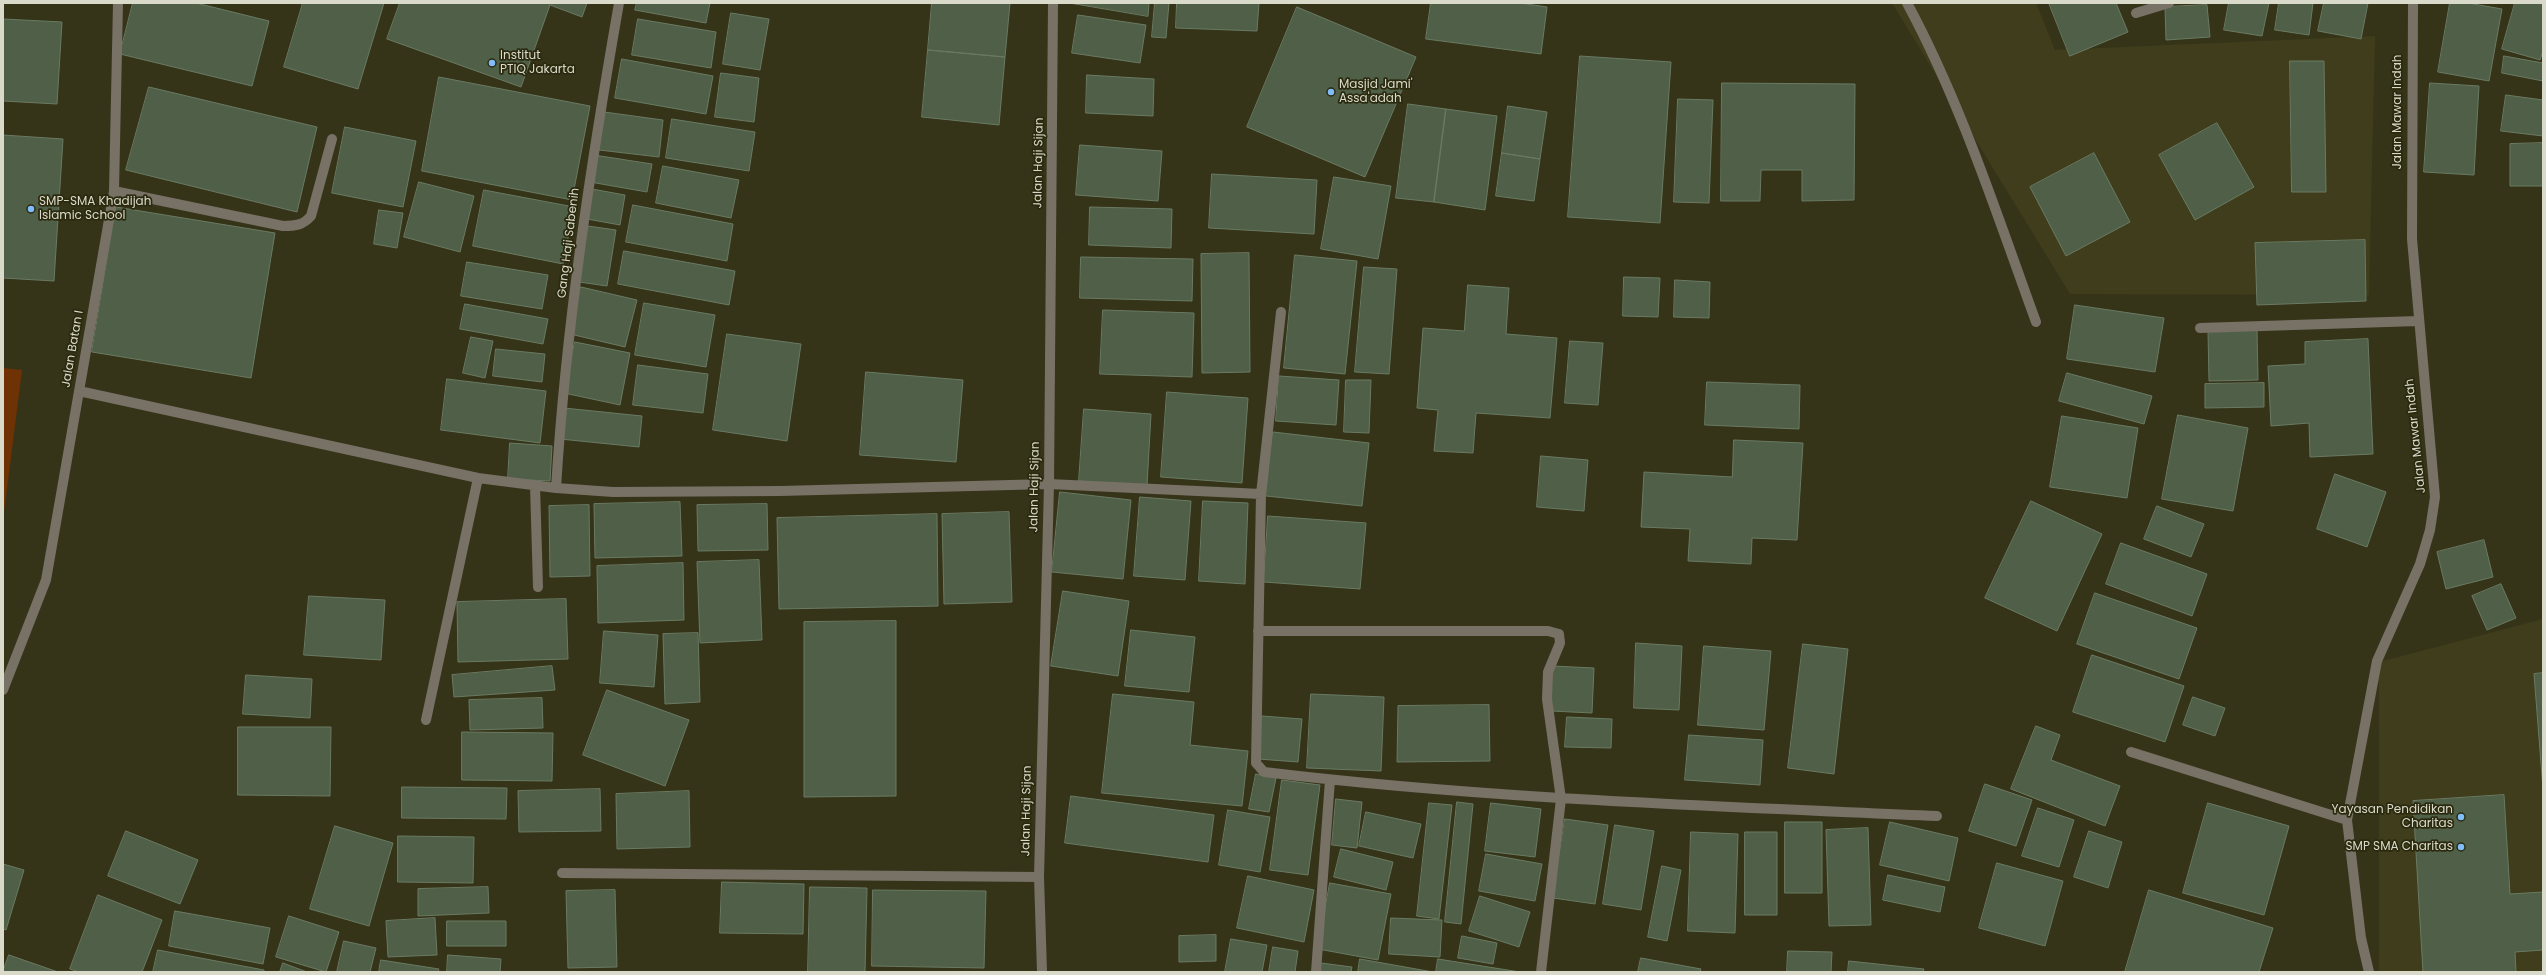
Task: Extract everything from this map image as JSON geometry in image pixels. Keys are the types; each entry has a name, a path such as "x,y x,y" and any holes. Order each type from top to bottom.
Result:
{"street":[{"name":"Jalan Batan I","path":"3,690 46,580 114,191 118,3"},
{"name":"Gang Haji Sabenih","path":"556,488 561,401 568,344 595,141 619,3"},
{"name":"Jalan Haji Sijan","path":"1042,972 1039,877 1049,484 1053,3"},
{"path":"1907,3 1928,41 1966,135 2036,322"},
{"path":"2136,13 2169,3"},
{"name":"Jalan Mawar Indah","path":"2369,972 2361,938 2347,820 2377,661 2420,564 2430,530 2435,497 2418,322 2412,239 2412,3"},
{"path":"114,191 283,226 297,226 304,223 311,216 332,139"},
{"path":"1281,312 1261,494 1256,763 1264,772 1330,780 1561,799 1937,816"},
{"path":"2200,328 2418,322"},
{"path":"79,391 478,478 556,488 613,492 772,491 1049,484 1261,494"},
{"path":"426,720 478,478"},
{"path":"535,485 538,587"},
{"path":"1258,631 1548,631 1559,634 1560,643 1548,672 1547,699 1561,799 1542,972"},
{"path":"2131,752 2347,820"},
{"path":"1316,972 1330,780"},
{"path":"562,873 1039,877"}],"shaded area":[{"path":"1892,3 2036,3 2055,50 2375,36 2369,295 2070,294"},
{"path":"3,368 22,370 3,520"},
{"name":"Yayasan Pendidikan Charitas","path":"2543,619 2543,972 2379,972 2379,662"}],"building":[{"path":"133,3 196,3 269,21 252,86 120,54"},
{"path":"303,3 384,3 358,89 284,67"},
{"name":"Institut PTIQ Jakarta","path":"400,3 587,3 582,17 550,5 521,87 387,39"},
{"path":"637,3 710,3 706,23 635,10"},
{"path":"932,3 1010,3 1005,57 928,50"},
{"path":"1070,3 1149,3 1148,16"},
{"path":"1155,3 1169,3 1166,38 1152,37"},
{"path":"1177,3 1259,3 1257,31 1176,28"},
{"path":"1431,3 1520,3 1547,7 1541,54 1426,39"},
{"path":"2049,3 2116,3 2128,32 2070,56"},
{"path":"2229,3 2269,3 2262,36 2224,30"},
{"path":"2279,3 2313,3 2309,35 2275,30"},
{"path":"2324,3 2368,3 2361,39 2318,31"},
{"path":"2450,3 2468,3 2502,9 2489,81 2438,72"},
{"path":"2515,3 2543,3 2543,51 2540,60 2502,49"},
{"path":"2207,5 2210,37 2166,40 2165,7"},
{"name":"Masjid Jami' Assa'adah","path":"1297,7 1416,57 1365,177 1247,127"},
{"path":"731,13 769,19 760,70 723,64"},
{"path":"1078,15 1146,25 1140,63 1072,53"},
{"path":"3,19 62,22 57,104 3,101"},
{"path":"638,19 716,32 711,68 632,55"},
{"path":"928,50 1005,57 999,125 922,117"},
{"path":"1580,56 1671,62 1660,223 1568,217"},
{"path":"2504,56 2543,63 2543,81 2502,73"},
{"path":"622,59 713,76 706,114 615,98"},
{"path":"2290,61 2324,61 2326,192 2292,192"},
{"path":"721,73 759,78 754,122 715,117"},
{"path":"1087,75 1154,79 1153,116 1086,113"},
{"path":"439,77 590,106 572,200 422,171"},
{"path":"1722,83 1855,84 1854,200 1802,201 1802,170 1761,170 1760,201 1721,201"},
{"path":"2430,83 2479,86 2474,175 2424,172"},
{"path":"149,87 317,127 297,212 126,170"},
{"path":"2506,95 2543,100 2543,136 2501,131"},
{"path":"1678,99 1713,100 1709,203 1674,202"},
{"path":"1408,104 1446,109 1434,202 1396,198"},
{"path":"1508,106 1547,112 1540,159 1502,153"},
{"path":"1446,109 1497,116 1485,210 1434,202"},
{"path":"604,112 663,120 659,157 599,150"},
{"path":"672,119 755,132 749,171 666,158"},
{"path":"2217,123 2254,187 2195,220 2159,155"},
{"path":"345,127 416,141 403,207 332,193"},
{"name":"SMP-SMA Khadijah Islamic School","path":"3,135 63,139 54,281 3,278"},
{"path":"2543,143 2543,186 2510,186 2510,144"},
{"path":"1080,145 1162,151 1158,201 1076,195"},
{"path":"1502,153 1540,159 1534,201 1496,196"},
{"path":"2094,153 2130,222 2066,256 2030,187"},
{"path":"594,155 652,164 647,192 590,182"},
{"path":"663,166 739,180 731,218 656,203"},
{"path":"1212,174 1317,180 1314,234 1209,228"},
{"path":"1334,177 1391,186 1378,259 1321,249"},
{"path":"419,182 474,196 460,252 404,237"},
{"path":"592,189 625,195 620,225 587,219"},
{"path":"484,190 574,207 563,264 473,246"},
{"path":"633,205 733,224 727,261 626,242"},
{"path":"116,207 275,233 251,378 92,352"},
{"path":"1090,207 1172,209 1171,248 1089,245"},
{"path":"379,210 403,213 397,248 374,244"},
{"path":"588,226 616,230 607,286 579,282"},
{"path":"2365,240 2366,301 2257,305 2255,243"},
{"path":"624,251 735,271 729,305 618,284"},
{"path":"1249,253 1250,372 1202,373 1201,254"},
{"path":"1295,255 1357,261 1345,374 1284,368"},
{"path":"1081,257 1193,259 1192,301 1080,298"},
{"path":"467,262 548,275 542,309 461,296"},
{"path":"1364,267 1397,269 1389,374 1355,372"},
{"path":"1624,277 1660,278 1658,317 1623,316"},
{"path":"1675,280 1710,282 1709,318 1674,317"},
{"path":"1468,285 1509,288 1506,334 1557,338 1550,418 1476,413 1473,453 1434,451 1438,410 1417,408 1423,328 1464,331"},
{"path":"581,287 637,300 625,347 570,334"},
{"path":"644,303 715,315 706,367 635,355"},
{"path":"465,304 548,319 543,344 460,329"},
{"path":"2075,305 2164,318 2155,372 2067,359"},
{"path":"1103,310 1194,313 1192,377 1100,374"},
{"path":"2257,329 2258,380 2209,381 2208,331"},
{"path":"727,334 801,344 787,441 713,430"},
{"path":"471,337 493,341 485,378 463,373"},
{"path":"2368,339 2373,454 2310,457 2309,423 2271,426 2268,366 2305,364 2305,342"},
{"path":"1570,341 1603,343 1598,405 1565,403"},
{"path":"575,342 630,353 620,405 564,393"},
{"path":"496,349 545,354 542,382 493,376"},
{"path":"638,365 708,374 703,413 633,405"},
{"path":"866,372 963,380 956,462 860,455"},
{"path":"2067,373 2152,396 2144,424 2059,401"},
{"path":"1279,376 1339,380 1336,425 1276,421"},
{"path":"447,379 546,391 540,443 441,430"},
{"path":"1346,380 1371,380 1369,433 1344,432"},
{"path":"1707,382 1800,385 1799,429 1705,425"},
{"path":"2264,383 2264,407 2205,408 2205,384"},
{"path":"1167,392 1248,398 1242,483 1161,477"},
{"path":"564,408 642,416 639,447 560,439"},
{"path":"1084,409 1151,414 1147,486 1079,481"},
{"path":"2178,415 2248,428 2233,511 2162,499"},
{"path":"2062,416 2138,428 2127,498 2050,487"},
{"path":"1273,432 1369,443 1362,506 1266,496"},
{"path":"1734,440 1803,443 1797,540 1752,538 1751,564 1688,561 1690,529 1641,527 1644,472 1732,477"},
{"path":"510,443 552,446 550,481 508,479"},
{"path":"1541,456 1588,460 1584,511 1537,507"},
{"path":"2335,474 2386,492 2367,547 2317,529"},
{"path":"1060,492 1131,500 1123,579 1052,572"},
{"path":"1140,497 1191,501 1185,580 1134,576"},
{"path":"1203,501 1248,503 1245,584 1199,581"},
{"path":"2031,501 2102,534 2057,631 1985,598"},
{"path":"680,502 682,556 595,558 594,504"},
{"path":"767,504 768,550 698,551 697,505"},
{"path":"589,505 590,576 550,577 549,506"},
{"path":"2157,506 2204,524 2191,557 2144,539"},
{"path":"1009,512 1012,602 944,604 942,514"},
{"path":"937,514 938,606 779,609 777,518"},
{"path":"1268,516 1366,523 1360,589 1264,582"},
{"path":"2484,540 2493,577 2446,589 2437,552"},
{"path":"2121,543 2207,574 2192,616 2106,584"},
{"path":"759,560 762,640 700,643 697,562"},
{"path":"683,563 684,620 598,623 597,566"},
{"path":"2501,584 2516,618 2487,630 2472,596"},
{"path":"1063,591 1129,601 1118,676 1051,666"},
{"path":"2095,593 2197,628 2179,679 2077,644"},
{"path":"309,596 385,600 381,660 304,655"},
{"path":"566,599 568,659 458,662 457,602"},
{"path":"896,621 896,796 804,797 804,622"},
{"path":"1131,630 1195,637 1189,692 1125,686"},
{"path":"604,631 658,635 654,687 600,683"},
{"path":"698,633 700,702 665,704 663,634"},
{"path":"1636,643 1682,646 1679,710 1634,708"},
{"path":"1803,644 1848,649 1834,774 1788,768"},
{"path":"1704,646 1771,651 1764,730 1698,725"},
{"path":"2092,655 2184,686 2165,742 2073,712"},
{"path":"552,666 555,690 454,697 452,675"},
{"path":"1553,666 1594,668 1592,713 1551,711"},
{"path":"2543,673 2543,789 2534,674"},
{"path":"246,675 312,679 310,718 243,714"},
{"path":"607,690 689,720 665,786 583,755"},
{"path":"1113,694 1194,702 1190,745 1248,751 1242,806 1102,793"},
{"path":"1311,694 1384,697 1381,771 1307,768"},
{"path":"2193,697 2225,708 2215,736 2183,725"},
{"path":"542,698 543,728 470,730 469,700"},
{"path":"1489,705 1490,761 1397,762 1398,706"},
{"path":"1262,716 1302,719 1298,762 1258,759"},
{"path":"1567,717 1612,719 1611,748 1565,747"},
{"path":"2036,726 2060,735 2051,760 2120,786 2105,826 2011,789"},
{"path":"238,727 331,727 330,796 238,795"},
{"path":"462,732 553,733 552,781 462,780"},
{"path":"1689,735 1763,740 1760,785 1685,780"},
{"path":"1256,774 1276,778 1269,812 1249,809"},
{"path":"1282,780 1320,785 1308,875 1270,870"},
{"path":"1985,784 2032,800 2016,846 1969,831"},
{"path":"402,787 507,788 506,819 402,818"},
{"path":"600,789 601,831 519,832 518,791"},
{"path":"689,791 690,847 617,849 616,794"},
{"name":"SMP SMA Charitas","path":"2504,795 2510,894 2543,892 2543,950 2515,952 2516,972 2423,972 2413,801"},
{"path":"1071,796 1214,815 1208,862 1065,843"},
{"path":"1336,799 1362,802 1357,848 1332,845"},
{"path":"1457,802 1473,804 1461,924 1445,922"},
{"path":"1429,803 1452,805 1439,919 1417,916"},
{"path":"1491,803 1541,809 1535,857 1485,851"},
{"path":"2208,803 2289,826 2264,915 2183,893"},
{"path":"2038,808 2074,820 2059,867 2022,856"},
{"path":"1228,810 1270,817 1260,872 1219,865"},
{"path":"1366,812 1421,824 1413,858 1359,846"},
{"path":"1565,819 1608,825 1595,904 1553,898"},
{"path":"1785,822 1822,822 1822,893 1785,893"},
{"path":"1890,822 1958,838 1949,881 1880,865"},
{"path":"1615,825 1654,831 1641,910 1603,904"},
{"path":"335,826 393,843 369,926 310,909"},
{"path":"1868,828 1871,925 1829,926 1826,830"},
{"path":"126,831 198,860 180,904 108,876"},
{"path":"2089,831 2122,842 2108,888 2074,877"},
{"path":"1691,832 1738,834 1735,933 1688,931"},
{"path":"1745,832 1777,832 1777,915 1745,915"},
{"path":"398,836 474,837 473,883 398,882"},
{"path":"1341,849 1393,862 1386,890 1334,877"},
{"path":"1486,854 1542,864 1535,901 1479,891"},
{"path":"1997,863 2063,881 2045,946 1979,928"},
{"path":"3,864 24,870 6,930 3,929"},
{"path":"1662,866 1681,870 1667,941 1648,937"},
{"path":"1888,875 1945,887 1940,912 1883,900"},
{"path":"1248,876 1314,890 1304,942 1237,928"},
{"path":"722,882 804,884 803,934 720,933"},
{"path":"1330,883 1391,894 1378,960 1318,949"},
{"path":"488,887 489,913 418,916 418,889"},
{"path":"810,887 867,888 865,972 808,972"},
{"path":"615,890 617,967 568,968 566,891"},
{"path":"873,890 986,891 984,968 872,966"},
{"path":"2149,890 2273,928 2259,972 2125,972"},
{"path":"98,895 162,920 142,972 79,972 70,969"},
{"path":"1480,896 1530,912 1519,947 1469,931"},
{"path":"175,911 270,928 263,964 169,946"},
{"path":"289,916 339,932 326,972 276,957"},
{"path":"435,918 437,955 388,957 386,921"},
{"path":"1391,918 1442,920 1440,957 1389,954"},
{"path":"447,921 506,921 506,946 447,946"},
{"path":"1216,935 1216,961 1179,962 1179,936"},
{"path":"1462,936 1497,943 1493,964 1458,958"},
{"path":"1231,939 1267,945 1262,972 1225,972"},
{"path":"344,941 376,948 370,972 337,972"},
{"path":"1273,947 1298,951 1295,972 1269,972"},
{"path":"158,950 264,970 264,972 153,972"},
{"path":"1788,951 1832,952 1831,972 1787,972"},
{"path":"9,955 58,972 3,972"},
{"path":"448,955 501,959 500,972 447,972"},
{"path":"1641,958 1701,969 1700,972 1638,972"},
{"path":"1360,959 1433,972 1358,972"},
{"path":"1438,959 1520,972 1436,972"},
{"path":"381,960 439,969 438,972 379,972"},
{"path":"1849,961 1924,969 1923,972 1848,972"},
{"path":"283,963 307,972 280,972"},
{"path":"1321,963 1352,967 1351,972 1320,972"}],"place":[{"name":"Institut PTIQ Jakarta","path":"492,63"},
{"name":"Masjid Jami' Assa'adah","path":"1331,92"},
{"name":"SMP-SMA Khadijah Islamic School","path":"31,209"},
{"name":"Yayasan Pendidikan Charitas","path":"2461,817"},
{"name":"SMP SMA Charitas","path":"2461,847"}]}
